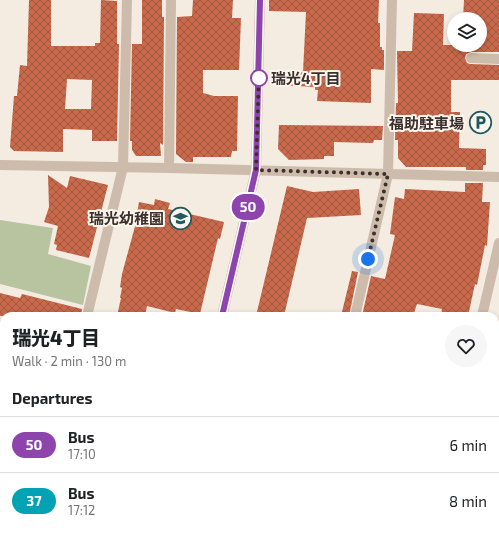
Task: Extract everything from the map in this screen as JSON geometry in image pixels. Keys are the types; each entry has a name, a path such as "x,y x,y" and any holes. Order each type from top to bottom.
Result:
{"street":[{"path":"88,312 123,167 127,0"},
{"path":"169,168 171,0"},
{"path":"223,312 256,170 260,0"},
{"path":"356,312 388,174 392,0"},
{"path":"471,58 499,59"},
{"path":"0,165 499,177"},
{"path":"483,312 499,243"}],"green space":[{"path":"0,220 53,228 48,254 91,266 83,305 0,284"}],"building":[{"path":"29,0 51,0 51,46 95,46 95,43 100,43 101,0 117,1 117,44 119,44 117,141 92,141 92,130 63,129 63,152 14,151 10,147 14,96 17,96 20,65 27,66","holes":["67,79 92,80 91,109 65,109"]},
{"path":"142,0 162,0 162,17 164,17 163,145 160,143 161,156 136,156 132,150 132,141 130,141 132,44 142,44"},
{"path":"193,0 233,0 232,18 241,18 239,70 203,70 203,93 214,96 238,96 237,151 232,151 231,157 193,157 193,162 186,162 176,154 177,17 192,16"},
{"path":"269,0 379,0 378,23 380,23 380,47 384,50 384,70 371,69 371,103 317,101 318,90 315,90 315,87 279,85 280,71 303,72 306,12 269,11"},
{"path":"464,0 499,0 499,52 487,52 487,12 463,12"},
{"path":"414,13 444,14 443,45 447,45 447,52 471,52 466,54 465,58 467,63 499,65 499,80 451,80 451,112 460,112 459,148 486,149 486,165 483,165 483,170 466,170 466,167 406,167 398,158 398,140 395,140 396,103 398,103 397,51 412,51"},
{"path":"279,125 383,126 382,140 374,140 373,143 334,142 334,156 324,156 324,159 289,160 278,149"},
{"path":"48,175 67,188 70,176 108,185 89,258 56,250 57,245 54,244 58,226 44,222 49,207"},
{"path":"465,183 483,183 482,202 490,202 487,246 485,245 477,285 475,284 469,312 442,312 442,309 417,304 414,312 363,312 371,276 385,279 395,235 390,234 395,197 404,199 405,189 465,192"},
{"path":"287,186 313,192 359,189 361,215 307,218 285,312 257,312"},
{"path":"155,199 170,203 168,209 224,222 220,239 218,238 200,312 190,312 176,309 175,312 171,312 147,306 146,312 118,312 121,298 122,288 120,287 122,274 137,219 139,202 154,205"},
{"path":"352,271 358,272 350,312 342,312"},
{"path":"0,293 20,298 22,294 82,309 82,312 0,312"}],"bus line":[{"name":"50","path":"223,312 256,170 260,0"}],"place":[{"name":"瑞光4丁目","path":"259,78"},
{"name":"福助駐車場","path":"480,123"},
{"name":"瑞光幼稚園","path":"180,218"}],"route":[{"path":"259,78 259,73 256,170 388,174 368,259"}]}
